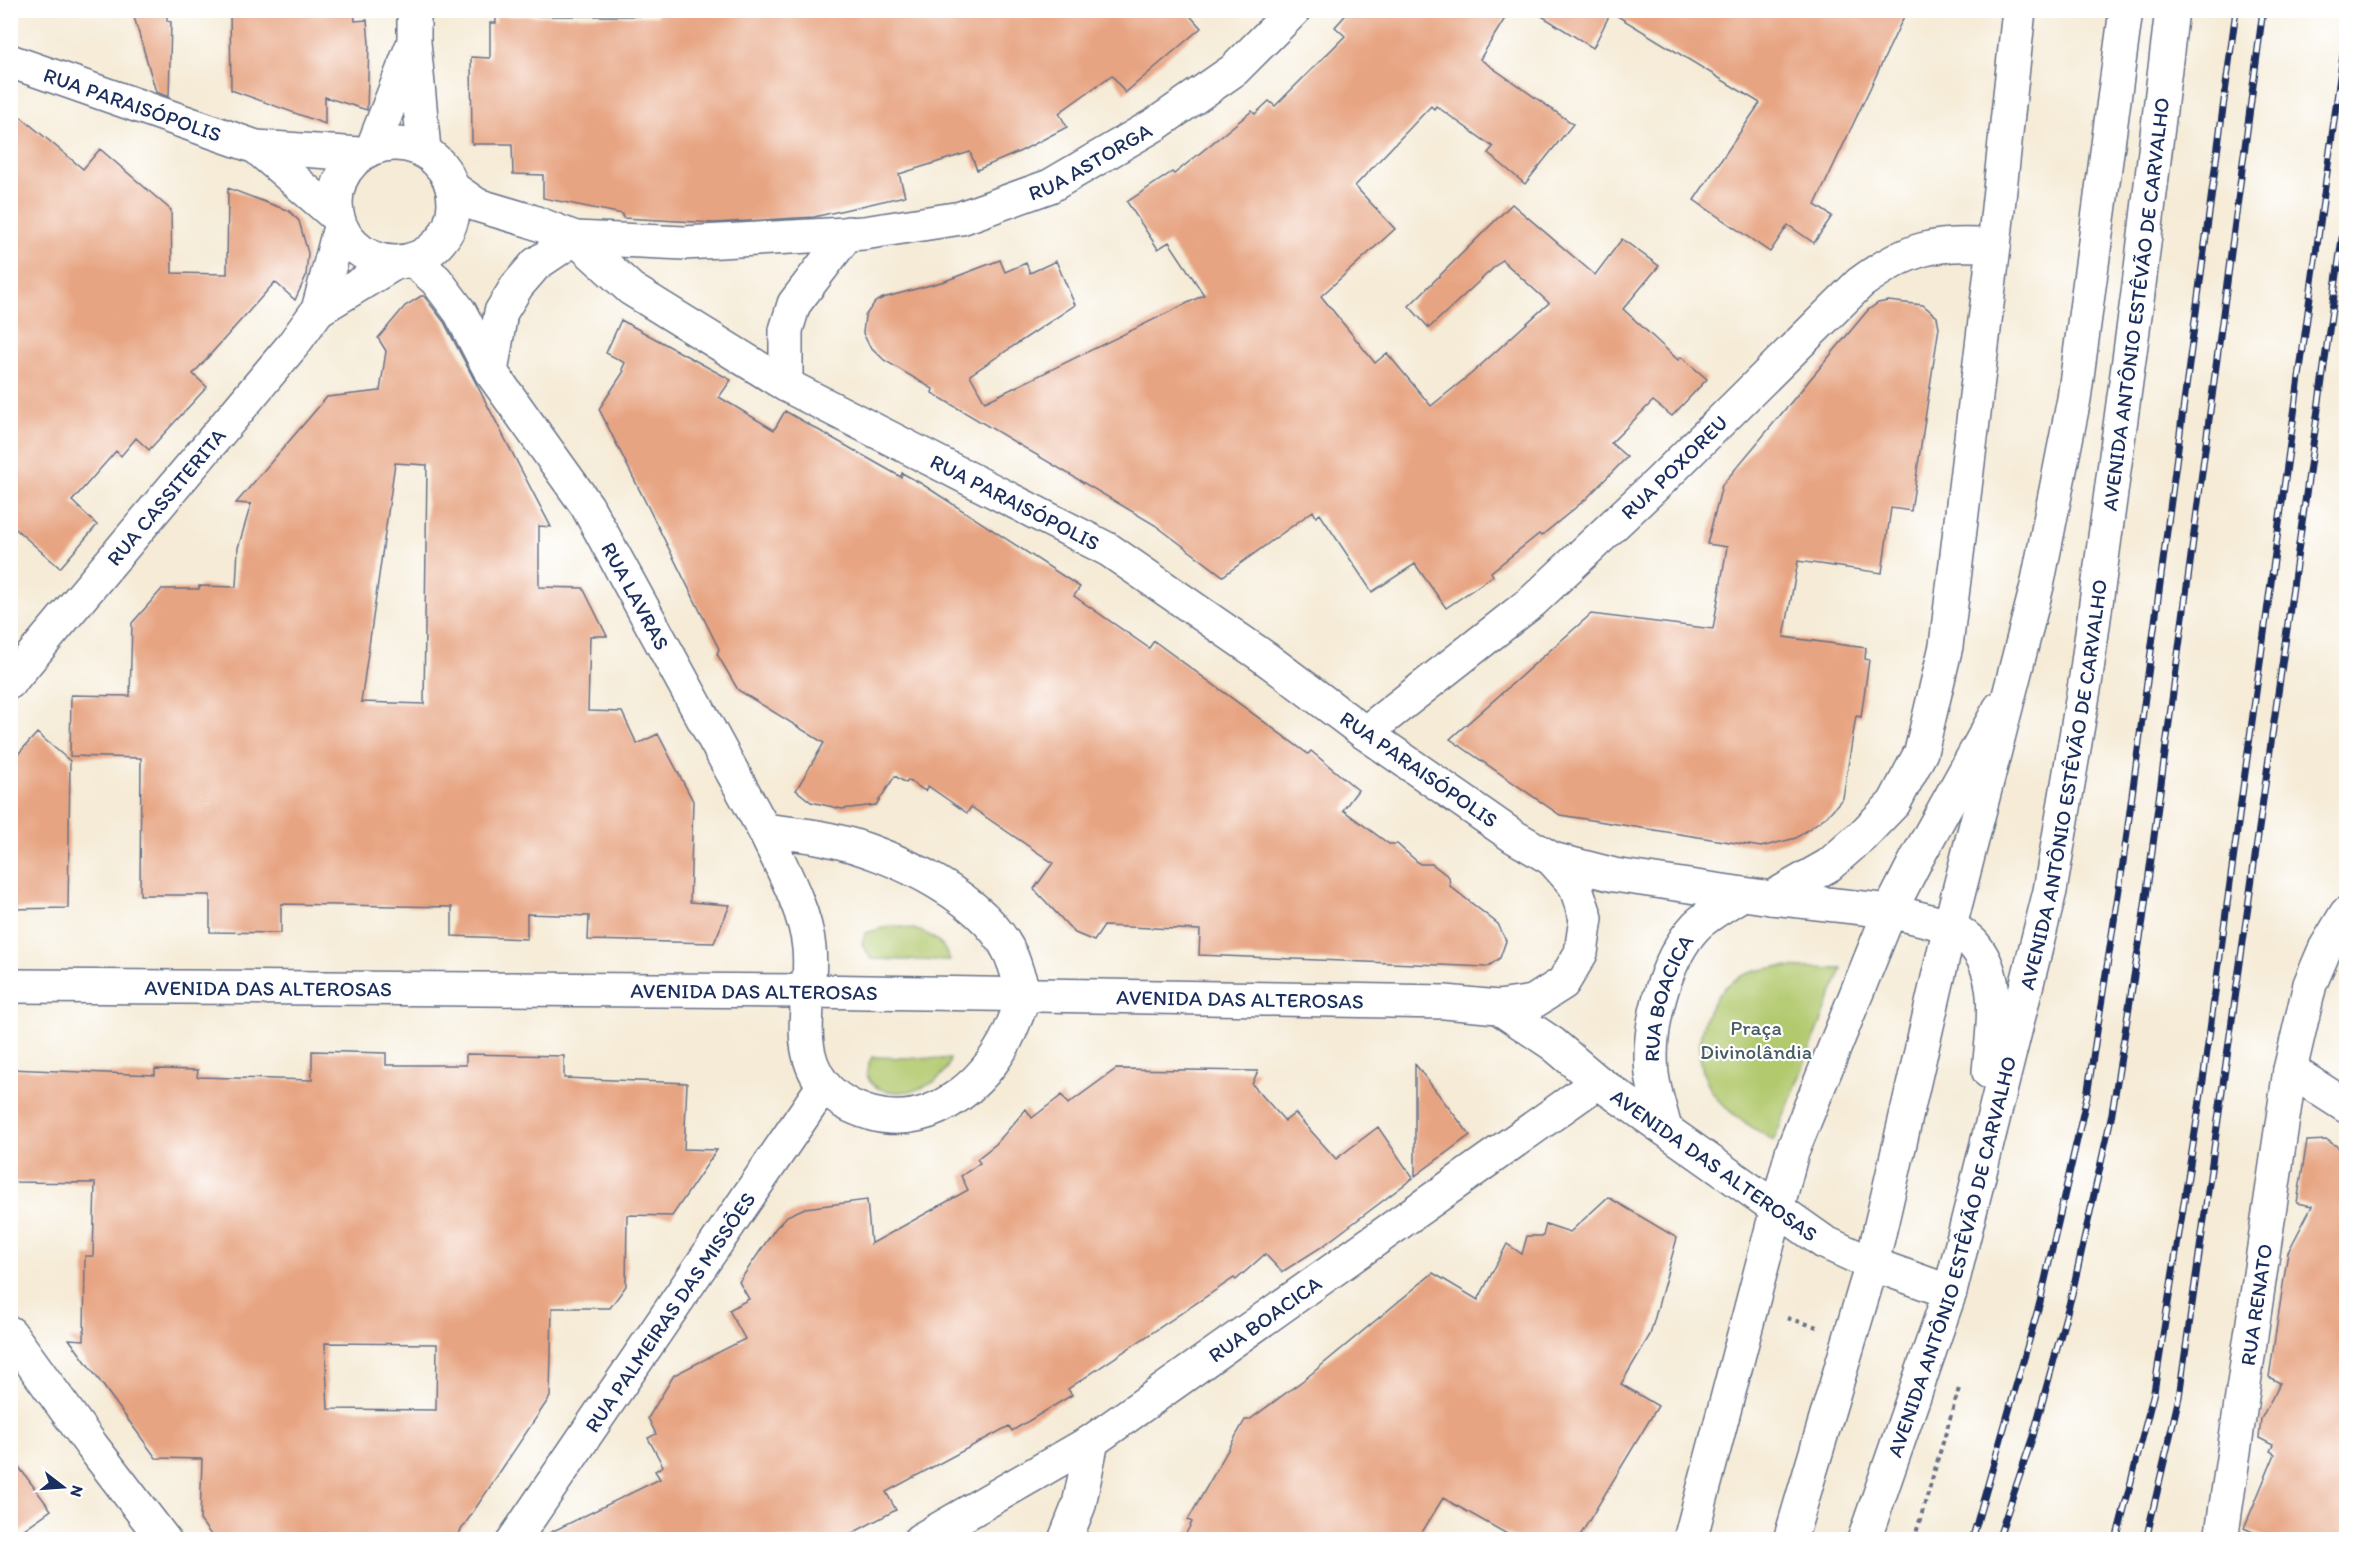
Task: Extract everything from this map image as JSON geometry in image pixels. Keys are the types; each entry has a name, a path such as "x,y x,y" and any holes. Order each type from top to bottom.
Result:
{"main road":[{"name":"RUA ASTORGA","path":"575,238 684,243 848,233 961,218 1050,186 1156,124 1234,70 1294,10"},
{"path":"1756,896 1829,864 1862,836 1894,803 1921,752 1946,646 1994,246 2019,10"},
{"path":"1790,1539 1872,1264 1950,926 2037,586 2074,399 2126,10"},
{"name":"AVENIDA ANTÔNIO ESTÊVÃO DE CARVALHO","path":"1864,1539 1950,1292 2050,891 2086,677 2138,293 2172,10"},
{"path":"414,26 424,150"},
{"path":"366,150 399,143 424,150 437,160 454,189 453,219 439,244 404,262 372,258 353,246 338,222 336,194 341,178 344,171 366,150 414,26"},
{"name":"RUA PARAISÓPOLIS","path":"10,61 256,147 366,150"},
{"name":"RUA PARAISÓPOLIS","path":"256,147 338,222"},
{"name":"RUA PARAISÓPOLIS","path":"454,189 477,205 531,221 575,238 631,289 786,385 1109,550 1264,657 1365,733 1513,836 1552,859"},
{"name":"RUA CASSITERITA","path":"318,310 338,222"},
{"path":"786,385 786,330 794,304 848,233"},
{"path":"491,372 501,312 517,286 536,264 575,238"},
{"name":"RUA POXOREU","path":"1365,733 1533,601 1659,482 1860,283 1890,261 1922,248 1959,243 1994,246"},
{"name":"RUA CASSITERITA","path":"10,682 284,355 318,310 404,262"},
{"name":"RUA LAVRAS","path":"404,262 436,280 460,312 491,372 587,506 764,830 783,870 809,946 810,991 804,1034 809,1064 824,1085 850,1108 883,1117 917,1116 955,1099 983,1073 1007,1039 1024,995"},
{"path":"1690,1539 1792,1152 1890,911 2008,694"},
{"path":"764,830 827,839 873,853 940,884 986,919 1010,952 1024,995"},
{"path":"1552,859 1614,875 1756,896 1890,911 1950,926 1975,946 1989,969 1994,1001 1984,1155"},
{"name":"AVENIDA DAS ALTEROSAS","path":"10,986 810,991 1445,1002 1498,1007 1533,1002 1563,983 1581,953 1586,918 1575,885 1552,859"},
{"name":"RUA BOACICA","path":"1665,1129 1652,1074 1654,1032 1660,994 1677,952 1697,926 1756,896"},
{"name":"RUA RENATO","path":"2221,1539 2290,1070 2310,984 2325,949 2346,914"},
{"name":"AVENIDA DAS ALTEROSAS","path":"1498,1007 1553,1044 1598,1082 1824,1242 1872,1264 1950,1292"},
{"path":"2290,1070 2346,1106"},
{"name":"RUA BOACICA","path":"920,1539 1092,1441 1598,1082"},
{"name":"RUA PALMEIRAS DAS MISSÕES","path":"514,1539 824,1085"},
{"path":"10,1333 92,1446 164,1539"},
{"path":"1065,1539 1079,1505 1092,1441"}],"green space":[{"path":"890,926 918,930 934,938 941,944 950,961 871,959 862,944 865,933"},
{"name":"Praça Divinolândia","path":"1777,967 1842,969 1774,1141 1735,1115 1715,1096 1707,1082 1700,1049 1701,1032 1706,1016 1724,988 1747,974"},
{"path":"872,1057 950,1059 943,1073 930,1084 914,1090 898,1092 882,1090 872,1083 867,1072"}],"building":[{"path":"132,10 167,10 167,21 171,22 169,97 156,92"},
{"path":"230,10 354,10 355,21 367,20 369,44 367,110 325,97 325,124 231,90"},
{"path":"657,10 1185,10 1201,28 1125,93 1112,75 1059,113 1067,127 1021,151 977,170 970,152 899,174 905,196 814,217 715,223 623,218 623,214 543,198 543,175 513,174 512,144 472,144 471,57 490,58 490,23 496,23 496,16 657,16"},
{"path":"1350,10 1510,10 1480,59 1573,124 1525,184 1488,153 1493,147 1436,106 1434,109 1431,106 1355,186 1395,229 1321,296 1375,363 1387,353 1431,406 1471,374 1549,303 1502,260 1429,328 1409,306 1512,204 1595,275 1622,239 1659,266 1623,309 1678,360 1681,357 1707,379 1672,416 1653,401 1611,443 1627,457 1586,499 1541,536 1539,534 1491,572 1493,576 1446,608 1415,564 1372,592 1320,514 1316,517 1313,511 1223,576 1155,525 932,393 933,389 884,360 869,345 863,333 865,316 875,302 883,298 945,281 1000,260 1005,272 1026,263 1030,273 1056,261 1075,305 970,375 985,402 1204,295 1169,242 1158,249 1127,202 1172,172 1174,174 1252,111 1255,114 1269,101 1275,106 1345,36 1335,27"},
{"path":"1532,10 1907,10 1815,205 1832,216 1814,243 1788,225 1770,252 1694,200 1760,103 1611,12 1593,48"},
{"path":"10,108 83,169 100,149 171,210 172,273 227,274 228,188 289,211 299,221 308,253 306,276 295,300 275,282 193,374 207,387 149,450 136,438 121,456 116,451 72,501 97,525 60,568 10,524"},
{"path":"424,296 444,322 551,527 539,526 539,587 583,588 607,636 590,636 588,711 622,712 637,744 658,734 693,801 690,902 730,905 714,943 588,940 589,916 527,914 527,939 452,936 452,907 281,904 281,933 210,932 210,895 140,895 141,758 70,756 71,695 130,696 132,623 162,589 199,589 199,586 236,587 238,548 251,504 236,503 327,397 380,391 386,351 378,338 405,306","holes":["395,463 427,465 424,704 361,702"]},
{"path":"1888,301 1923,305 1937,317 1939,327 1911,511 1891,508 1882,573 1798,561 1784,637 1866,648 1865,659 1869,660 1861,717 1856,716 1843,798 1827,816 1796,838 1761,847 1560,815 1450,739 1591,614 1713,629 1727,547 1707,544 1722,485 1868,310 1878,303"},
{"path":"621,320 731,380 719,397 774,430 785,411 901,477 902,473 922,484 1080,587 1074,596 1149,648 1154,641 1308,754 1311,751 1358,790 1343,810 1389,844 1397,844 1420,864 1432,864 1449,877 1450,886 1498,924 1506,941 1500,958 1487,967 1199,955 1200,930 1104,926 1094,941 1075,933 1034,889 1053,863 971,807 967,813 928,786 925,791 908,780 906,783 895,776 876,805 842,809 811,802 796,790 824,743 738,690 717,654 719,649 599,409 624,371 622,369 625,363 606,353"},
{"path":"37,733 70,761 68,908 10,909 10,763"},
{"path":"312,1051 386,1053 386,1065 466,1065 466,1054 564,1056 564,1078 687,1083 684,1149 717,1150 672,1216 627,1215 626,1286 610,1308 552,1308 550,1397 455,1539 214,1539 200,1520 202,1459 156,1458 69,1339 84,1340 85,1256 93,1256 95,1183 10,1182 10,1069 155,1075 155,1069 198,1070 197,1077 312,1080","holes":["325,1343 437,1344 436,1410 328,1409"]},
{"path":"1415,1064 1470,1135 1415,1176"},
{"path":"1116,1069 1258,1071 1252,1084 1285,1121 1295,1113 1336,1159 1378,1127 1413,1178 1323,1246 1282,1272 1265,1254 1236,1280 1234,1278 1068,1389 1072,1395 1012,1431 1009,1426 886,1492 896,1510 841,1539 537,1539 660,1479 655,1471 663,1466 648,1438 656,1434 648,1418 674,1375 745,1339 729,1310 749,1299 739,1282 775,1229 787,1216 805,1208 867,1200 871,1244 968,1190 961,1176 980,1163 977,1159 996,1144 1026,1109 1032,1118 1062,1095 1068,1104"},
{"path":"2327,1140 2344,1151 2346,1146 2346,1539 2268,1539 2244,1528 2275,1454 2270,1451 2273,1445 2259,1438 2261,1419 2280,1383 2269,1377 2288,1252 2312,1206 2297,1203 2307,1141"},
{"path":"1608,1197 1677,1238 1650,1335 1621,1384 1658,1406 1578,1539 1516,1539 1443,1498 1418,1539 1183,1539 1192,1522 1188,1520 1245,1420 1249,1420 1305,1379 1433,1273 1478,1300 1507,1244 1522,1254 1527,1236 1543,1236 1546,1224 1570,1232"},
{"path":"10,1455 51,1510 10,1539"}],"railway":[{"path":"1972,1540 2040,1302 2087,1096 2123,863 2236,10"},
{"path":"1998,1540 2033,1436 2072,1294 2112,1113 2143,920 2263,10"},
{"path":"2116,1540 2154,1392 2202,1088 2346,33"},
{"path":"2146,1540 2179,1397 2346,210"}]}
